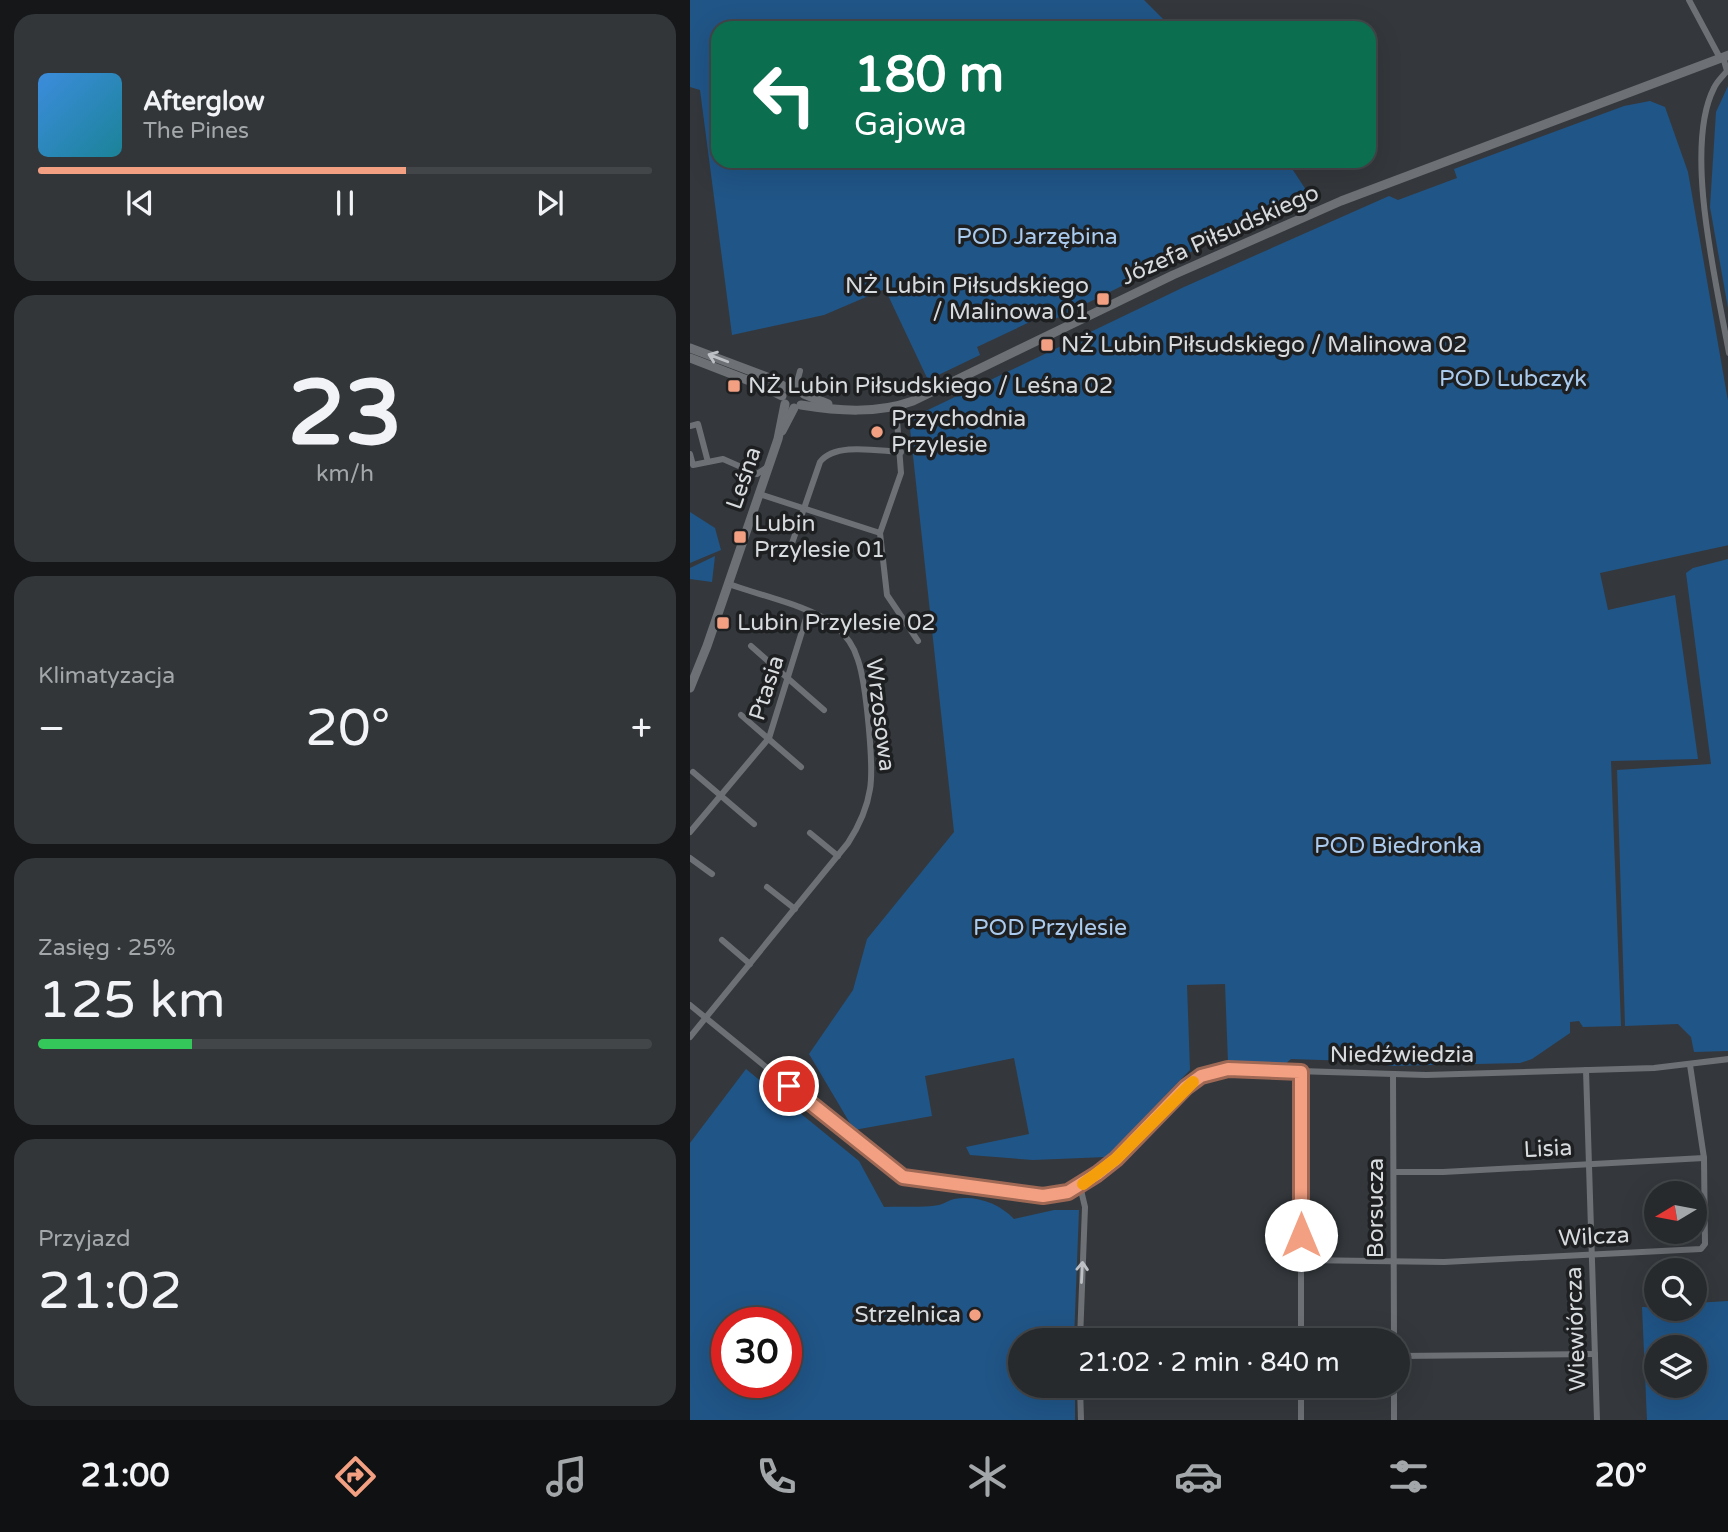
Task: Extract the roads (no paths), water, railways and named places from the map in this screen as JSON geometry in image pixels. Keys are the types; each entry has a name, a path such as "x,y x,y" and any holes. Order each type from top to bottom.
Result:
{"street":[{"path":"1689,0 1724,57 1727,71 1714,87 1707,106 1702,157 1706,229 1728,353"},
{"name":"Józefa Piłsudskiego","path":"690,358 791,398 850,409 896,407 1173,275 1341,201 1724,57"},
{"name":"Józefa Piłsudskiego","path":"690,348 766,377 791,398"},
{"path":"791,398 800,372"},
{"name":"Józefa Piłsudskiego","path":"791,398 804,394 850,409"},
{"name":"Leśna","path":"690,688 729,584 791,398"},
{"path":"896,407 901,473 880,533 887,595 918,641"},
{"path":"690,426 698,424 708,462"},
{"path":"789,552 824,457 842,450 901,453"},
{"path":"690,454 693,465 723,459 757,474 769,466"},
{"path":"759,494 880,533"},
{"name":"Wrzosowa","path":"690,1037 838,856 858,828 870,789 871,766 862,676 856,653 843,633 825,618 729,584"},
{"name":"Ptasia","path":"690,832 769,738 808,612"},
{"path":"751,646 824,710"},
{"path":"741,715 801,767"},
{"path":"693,772 754,824"},
{"path":"810,833 838,856"},
{"path":"690,858 712,874"},
{"path":"767,887 795,909"},
{"path":"722,940 750,964"},
{"path":"690,1004 903,1177 1043,1196 1064,1193 1080,1186 1111,1163 1186,1087 1201,1076 1228,1069 1301,1072"},
{"name":"Niedźwiedzia","path":"1301,1328 1301,1072 1393,1074 1585,1070 1689,1065 1728,1059"},
{"name":"Wilcza","path":"1301,1260 1444,1262 1704,1248 1704,1158 1689,1065"},
{"name":"Wiewiórcza","path":"1585,1070 1597,1420"},
{"name":"Borsucza","path":"1393,1074 1394,1328"},
{"name":"Lisia","path":"1394,1172 1443,1172 1704,1158"},
{"path":"1080,1186 1085,1208 1080,1328"},
{"path":"1410,1356 1595,1354"},
{"path":"1080,1398 1081,1420"},
{"path":"1301,1398 1301,1420"},
{"path":"1394,1398 1394,1420"}],"place":[{"name":"NŻ Lubin Piłsudskiego / Malinowa 01","path":"1103,299"},
{"name":"NŻ Lubin Piłsudskiego / Malinowa 02","path":"1047,345"},
{"name":"NŻ Lubin Piłsudskiego / Leśna 02","path":"734,386"},
{"name":"Przychodnia Przylesie","path":"877,432"},
{"name":"Lubin Przylesie 01","path":"740,537"},
{"name":"Lubin Przylesie 02","path":"723,623"},
{"name":"Strzelnica","path":"975,1315"}],"park label":[{"name":"POD Jarzębina","path":"1037,237"},
{"name":"POD Lubczyk","path":"1513,379"},
{"name":"POD Biedronka","path":"1398,846"},
{"name":"POD Przylesie","path":"1050,928"}]}
